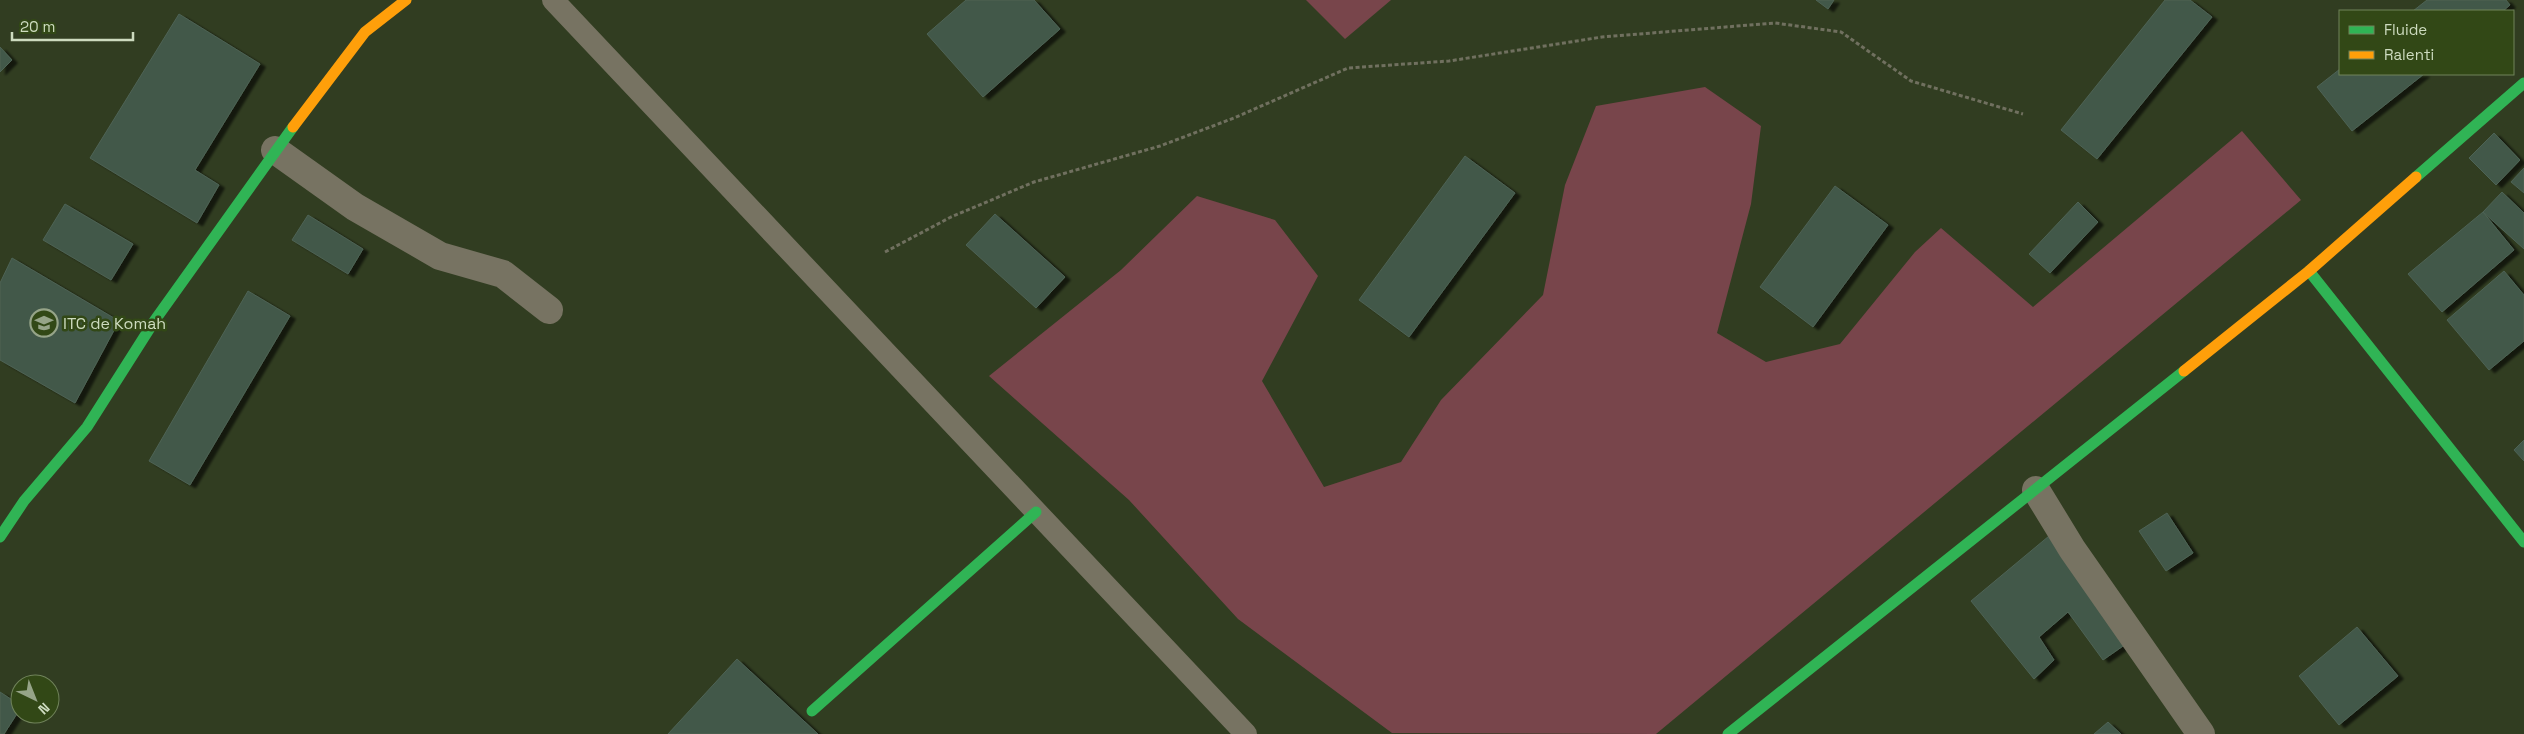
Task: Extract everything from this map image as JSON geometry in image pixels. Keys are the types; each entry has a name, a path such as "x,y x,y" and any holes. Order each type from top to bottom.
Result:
{"street":[{"path":"0,538 24,501 87,428 155,320 275,150 365,32 406,0"},
{"path":"1728,734 2309,271 2524,83"},
{"path":"275,150 355,207 440,256 503,274 548,310"},
{"path":"2309,271 2524,542"},
{"path":"2036,490 2072,549 2201,734"},
{"path":"812,711 1036,512"}],"lane":[{"path":"553,0 1246,734"}],"path":[{"path":"885,252 951,218 1034,182 1160,146 1234,118 1348,68 1448,61 1602,37 1775,24 1841,32 1911,80 2023,114"}],"shaded area":[{"path":"1306,0 1391,0 1345,39"},
{"path":"1705,87 1761,126 1751,204 1717,333 1766,362 1840,344 1915,252 1941,228 2033,307 2242,131 2301,200 1656,734 1392,733 1238,619 1129,500 989,376 1121,270 1197,196 1275,220 1318,276 1262,381 1324,487 1401,462 1441,400 1543,295 1565,185 1596,106"}],"building":[{"path":"966,0 1034,0 1060,29 983,97 927,34"},
{"path":"1816,0 1834,0 1828,9"},
{"path":"2165,0 2190,0 2212,17 2097,159 2061,130"},
{"path":"2427,0 2506,0 2510,5 2504,10 2414,10"},
{"path":"179,14 260,64 195,170 219,185 197,223 90,158"},
{"path":"0,47 12,60 0,72"},
{"path":"2339,70 2339,75 2423,75 2352,131 2317,87"},
{"path":"2494,133 2520,160 2496,185 2469,158"},
{"path":"1465,156 1515,193 1409,337 1359,300"},
{"path":"2524,168 2524,193 2511,182"},
{"path":"1835,186 1888,225 1813,327 1760,287"},
{"path":"2502,192 2524,213 2524,249 2483,212"},
{"path":"2078,202 2098,222 2050,273 2029,254"},
{"path":"65,204 133,244 111,280 43,240"},
{"path":"2483,212 2514,250 2442,312 2408,274"},
{"path":"995,214 1065,277 1036,308 966,245"},
{"path":"308,215 363,249 348,274 292,240"},
{"path":"12,258 119,321 75,403 0,360 0,283"},
{"path":"2504,271 2524,295 2524,341 2489,370 2447,320"},
{"path":"248,291 290,316 190,485 149,461"},
{"path":"2524,440 2524,461 2514,450"},
{"path":"2167,513 2193,553 2166,571 2139,531"},
{"path":"2049,536 2126,644 2103,660 2068,612 2039,637 2054,660 2034,679 1971,601"},
{"path":"2357,627 2398,676 2339,725 2299,676"},
{"path":"737,659 818,734 668,734"},
{"path":"0,692 10,698 10,724 4,734 0,734"},
{"path":"2108,722 2121,734 2094,734"}],"traffic: fast":[{"path":"2416,177 2524,83"},
{"path":"0,537 24,501 87,427 155,320 293,127"},
{"path":"2309,271 2524,542"},
{"path":"1728,734 2184,371"},
{"path":"812,711 1036,512"}],"traffic: slow":[{"path":"293,127 365,32 406,0"},
{"path":"2184,371 2309,271 2416,177"}],"place":[{"name":"ITC de Komah","path":"44,323"}]}
